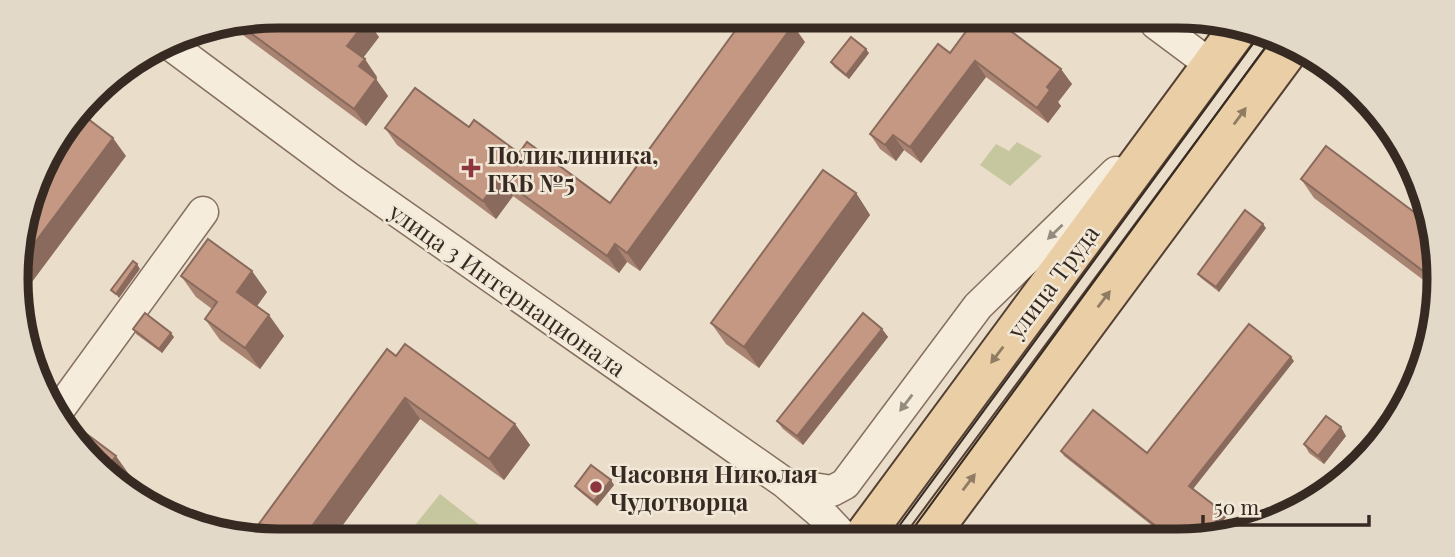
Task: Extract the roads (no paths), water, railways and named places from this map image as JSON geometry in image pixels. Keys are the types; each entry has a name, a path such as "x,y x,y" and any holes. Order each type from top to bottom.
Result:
{"main road":[{"name":"улица Труда","path":"869,529 1233,35"},
{"path":"934,529 1286,54"}],"street":[{"path":"1161,28 1211,65"},
{"name":"улица 3 Интернационала","path":"177,50 348,177 785,483 836,529"},
{"path":"785,483 832,491 845,484 978,306 1174,116"},
{"path":"63,405 203,212"}],"tram line":[{"path":"897,529 1255,41"},
{"path":"913,529 1267,45"}],"place":[{"name":"Поликлиника, ГКБ №5","path":"471,168"},
{"name":"Часовня Николая Чудотворца","path":"596,487"}]}
